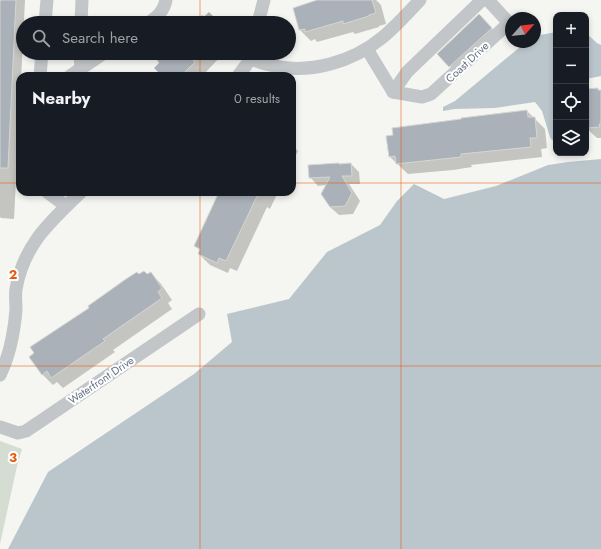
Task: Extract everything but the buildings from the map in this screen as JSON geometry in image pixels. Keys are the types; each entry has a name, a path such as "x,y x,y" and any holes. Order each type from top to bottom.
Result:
{"street":[{"path":"46,16 47,0"},
{"path":"81,16 82,0"},
{"path":"157,16 164,8 166,0"},
{"path":"260,16 264,0"},
{"path":"258,60 271,66 314,67 345,59 368,48 391,30 420,0"},
{"path":"368,48 393,92 407,72 482,0"},
{"name":"Coast Drive","path":"393,92 422,97 432,94 509,23 488,0"},
{"path":"40,72 41,60"},
{"path":"80,60 81,69"},
{"path":"76,72 94,60"},
{"path":"240,72 248,60"},
{"path":"52,196 66,206"},
{"path":"0,375 8,356 12,340 16,308 16,290 22,264 38,236 77,196"},
{"name":"Waterfront Drive","path":"0,427 18,433 26,431 199,314"}],"shaded area":[{"path":"553,33 553,140 550,137 542,111 535,102 495,108 455,109 443,111 443,107 455,101 519,48 541,48 541,35"},
{"path":"589,36 601,45 601,76 589,78"},
{"path":"601,159 601,549 8,549 48,472 194,374 232,342 227,314 289,299 327,252 380,225 397,201 414,184 444,199 496,186 548,165"},
{"path":"0,441 22,449 0,544"}]}
